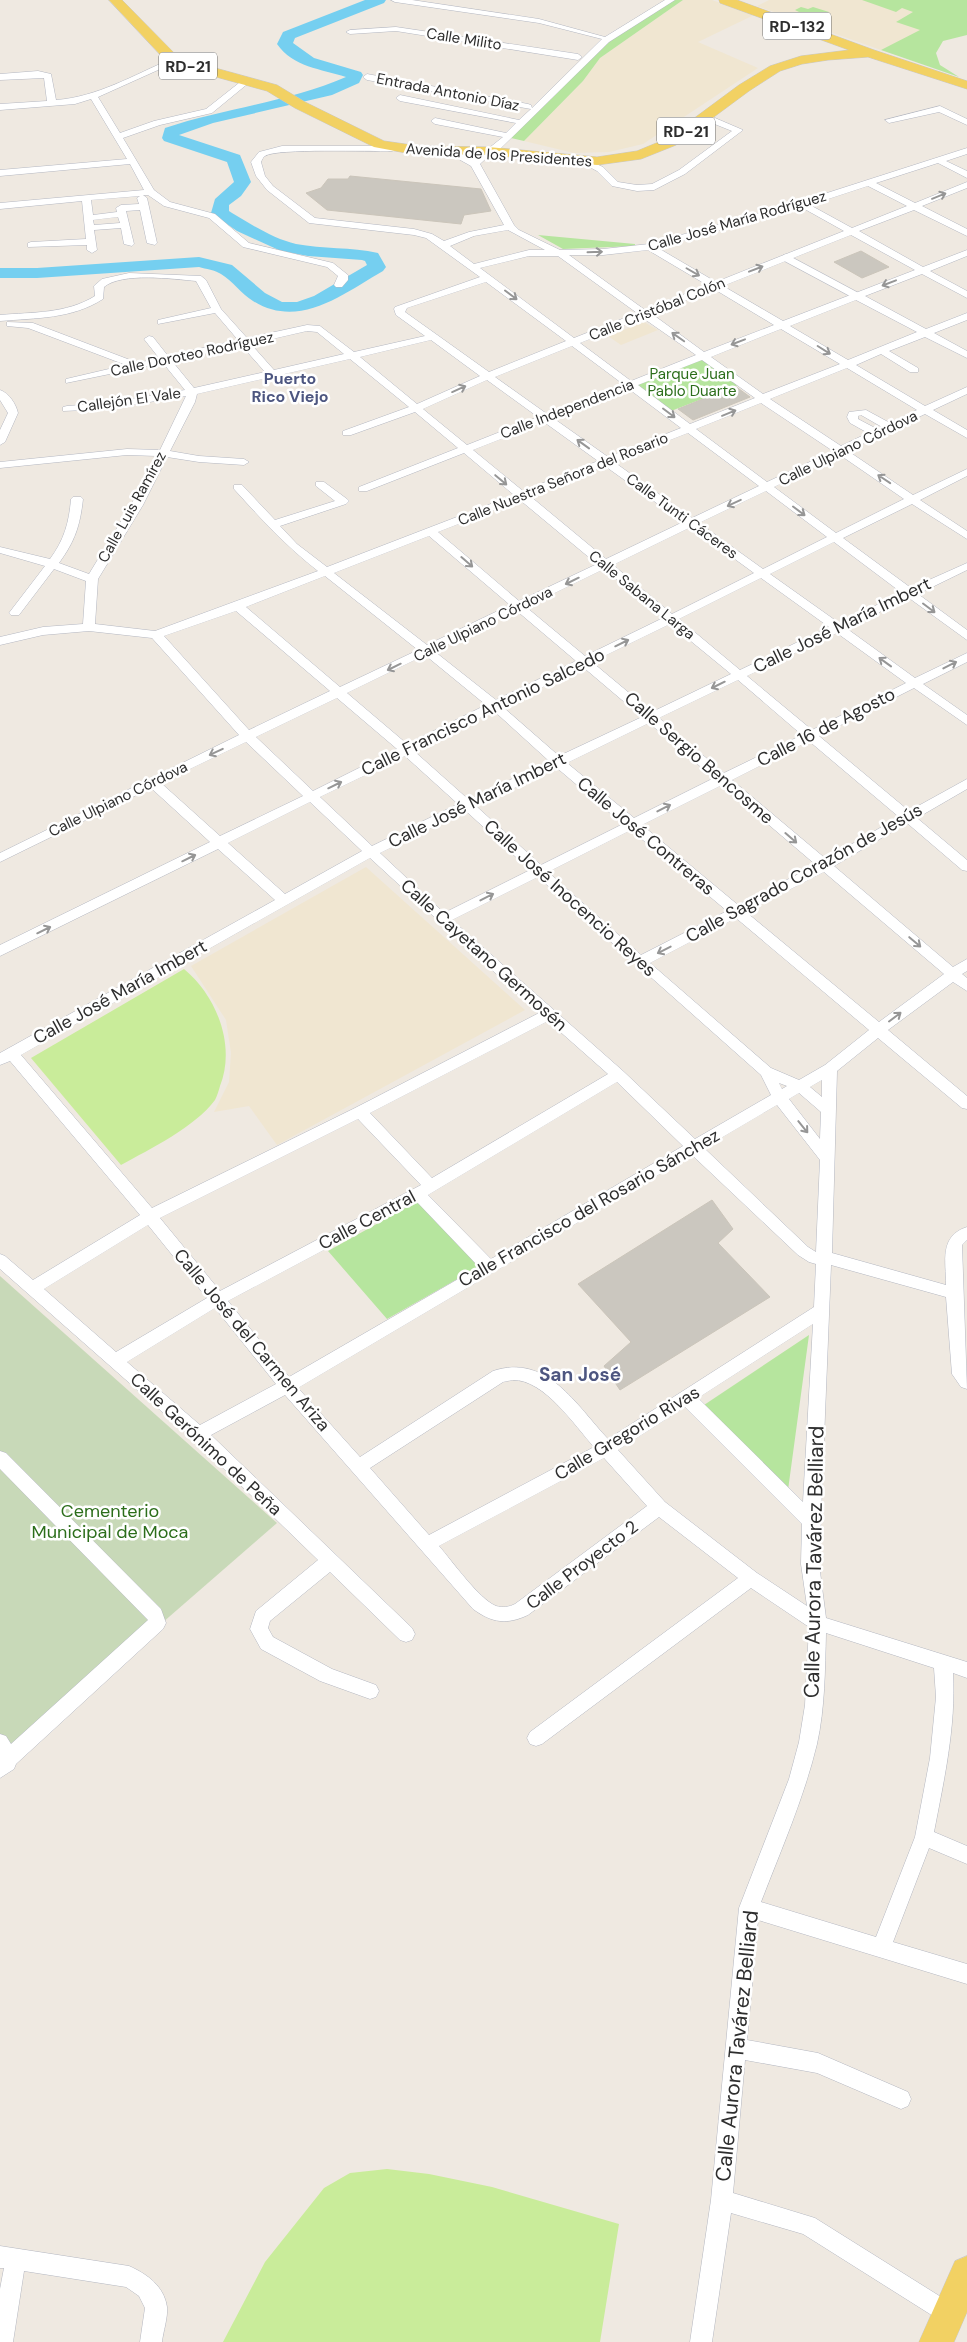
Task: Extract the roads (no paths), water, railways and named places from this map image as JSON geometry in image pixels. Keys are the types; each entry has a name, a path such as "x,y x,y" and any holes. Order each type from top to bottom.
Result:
{"main road":[{"name":"RD-21","path":"116,0 174,61"},
{"name":"RD-132","path":"731,1 869,53"},
{"name":"RD-21","path":"869,53 967,85"},
{"name":"Avenida de los Presidentes","path":"174,61 272,88 300,105 359,135 392,148 452,152 489,151 584,162 631,158 665,145 763,74 784,65 807,58 869,53"},
{"path":"942,2328 967,2273"}],"street":[{"path":"395,0 539,21 601,37"},
{"path":"489,151 502,134 578,57 601,37 659,0"},
{"path":"475,164 489,151 497,147 606,40 671,0"},
{"name":"Calle Milito","path":"350,32 396,30 578,57"},
{"path":"0,107 52,103 93,96 174,61"},
{"path":"0,77 38,74 48,76 50,78 52,103"},
{"name":"Entrada Antonio Díaz","path":"367,77 528,107"},
{"path":"118,137 157,123 209,111 247,81"},
{"path":"93,96 133,161 146,193 142,207 152,243"},
{"path":"400,98 515,121"},
{"path":"889,120 941,109 967,122"},
{"path":"584,162 600,169 615,184 637,188 660,185 682,172 739,130 706,117"},
{"path":"435,121 502,134"},
{"path":"350,150 356,145 359,135"},
{"path":"392,148 274,150 262,154 256,162 256,166 270,188 312,221 414,232 429,236 443,245 967,636"},
{"name":"Calle José María Rodríguez","path":"473,267 529,253 560,254 650,247 802,204 967,151"},
{"path":"452,152 475,164 513,230 529,253"},
{"path":"938,160 967,175"},
{"path":"0,173 133,161"},
{"path":"870,183 967,233"},
{"name":"Calle Cristóbal Colón","path":"347,433 414,409 488,376 967,184"},
{"path":"0,206 146,193 168,204 212,216 246,245 330,265 343,275 343,280 339,285"},
{"path":"31,245 92,246 86,198"},
{"path":"802,204 967,295"},
{"path":"129,244 121,208 142,207"},
{"path":"88,218 123,214"},
{"path":"90,228 125,225"},
{"path":"443,245 472,234 513,230 560,254 763,398 967,536"},
{"path":"650,247 783,324 847,365 967,435"},
{"name":"Calle Independencia","path":"363,489 967,253"},
{"path":"786,258 967,355"},
{"path":"0,318 40,315 80,307 100,297 98,286 100,283 118,278 145,276 198,278 202,280 217,310 246,342 271,374"},
{"name":"Calle Tunti Cáceres","path":"488,278 399,309 400,313 967,721"},
{"path":"162,322 217,310"},
{"name":"Calle Nuestra Señora del Rosario","path":"156,635 238,606 521,496 967,316"},
{"path":"0,323 30,325 135,366"},
{"name":"Calle Doroteo Rodríguez","path":"70,381 164,358 314,328"},
{"name":"Calle Sabana Larga","path":"314,328 320,329 414,409 739,675 967,866"},
{"name":"Callejón El Vale","path":"67,409 107,406 192,392 432,337"},
{"path":"149,340 192,392"},
{"path":"882,351 914,370"},
{"name":"Calle Ulpiano Córdova","path":"0,858 152,782 967,390"},
{"name":"Calle Luis Ramírez","path":"89,627 92,579 136,505 190,402 192,392"},
{"path":"0,393 11,406 13,413 0,442"},
{"path":"877,434 854,420 852,418 853,414 862,412 890,427"},
{"path":"0,465 127,452 163,453 199,459 244,462"},
{"name":"Calle Francisco Antonio Salcedo","path":"0,951 967,472"},
{"path":"272,525 342,502 320,484"},
{"name":"Calle José Contreras","path":"238,487 293,546 495,706 558,762 966,1102"},
{"path":"15,613 65,547 75,523 77,499"},
{"name":"Calle Sergio Bencosme","path":"430,530 967,986"},
{"path":"0,550 53,564 92,579"},
{"name":"Calle José María Imbert","path":"6,1056 372,851 967,566"},
{"name":"Calle José Inocencio Reyes","path":"238,606 406,750 640,962 766,1072 800,1086 828,1110"},
{"path":"0,641 42,631 89,627 156,635"},
{"name":"Calle Cayetano Germosén","path":"156,635 248,737 444,919 618,1075 804,1251 814,1258 824,1257 954,1293"},
{"name":"Calle 16 de Agosto","path":"444,919 967,657"},
{"path":"152,782 283,900"},
{"name":"Calle Sagrado Corazón de Jesús","path":"640,962 824,866 967,783"},
{"name":"Calle Francisco del Rosario Sánchez","path":"198,1434 288,1386 830,1069 878,1030 967,964"},
{"path":"33,1288 150,1216 360,1112 549,1014"},
{"name":"Calle José del Carmen Ariza","path":"6,1056 150,1216 288,1386 479,1604 489,1612 502,1616"},
{"name":"Calle Aurora Tavárez Belliard","path":"701,2342 722,2200 749,1908 798,1779 808,1742 814,1705 818,1623 810,1564 811,1521 824,1257 830,1069"},
{"name":"Calle José Inocencio Reyes","path":"766,1072 780,1098 826,1157"},
{"name":"Calle Central","path":"115,1361 218,1299 431,1186 618,1075"},
{"path":"360,1112 431,1186"},
{"path":"417,1193 489,1267"},
{"path":"967,1233 958,1238 954,1244 954,1293 960,1374 967,1382"},
{"name":"Calle Gerónimo de Peña","path":"0,1260 198,1434 406,1634"},
{"name":"Calle Gregorio Rivas","path":"427,1544 606,1449 820,1312"},
{"path":"358,1466 499,1376 516,1372 533,1376 548,1385 659,1507 751,1578 818,1623 967,1670"},
{"path":"687,1398 811,1521"},
{"path":"0,1458 154,1615 157,1623 4,1764"},
{"name":"Calle Proyecto 2","path":"502,1616 516,1613 529,1605 659,1507"},
{"path":"330,1561 262,1617 259,1630 267,1643 326,1675 370,1691"},
{"path":"536,1738 751,1578"},
{"path":"881,1948 924,1837 939,1758 946,1697 943,1664"},
{"path":"0,1742 4,1764"},
{"path":"924,1837 967,1855"},
{"path":"749,1908 966,1975"},
{"path":"736,2048 818,2063 902,2099"},
{"path":"722,2200 808,2225 942,2328"},
{"path":"2,2342 8,2258 129,2277 148,2288 156,2307 151,2342"}],"waterway":[{"path":"0,273 37,273 199,262 226,269 259,297 279,307 298,307 320,300 377,267 372,257 308,251 280,245 226,217 220,213 221,203 235,192 243,182 234,159 170,138 171,131 208,119 326,92 353,80 355,75 308,61 300,57 285,44 288,35 379,0"}],"district":[{"name":"Puerto Rico Viejo","path":"290,387"},
{"name":"San José","path":"580,1374"}],"park label":[{"name":"Parque Juan Pablo Duarte","path":"692,382"},
{"name":"Cementerio Municipal de Moca","path":"110,1521"}]}
